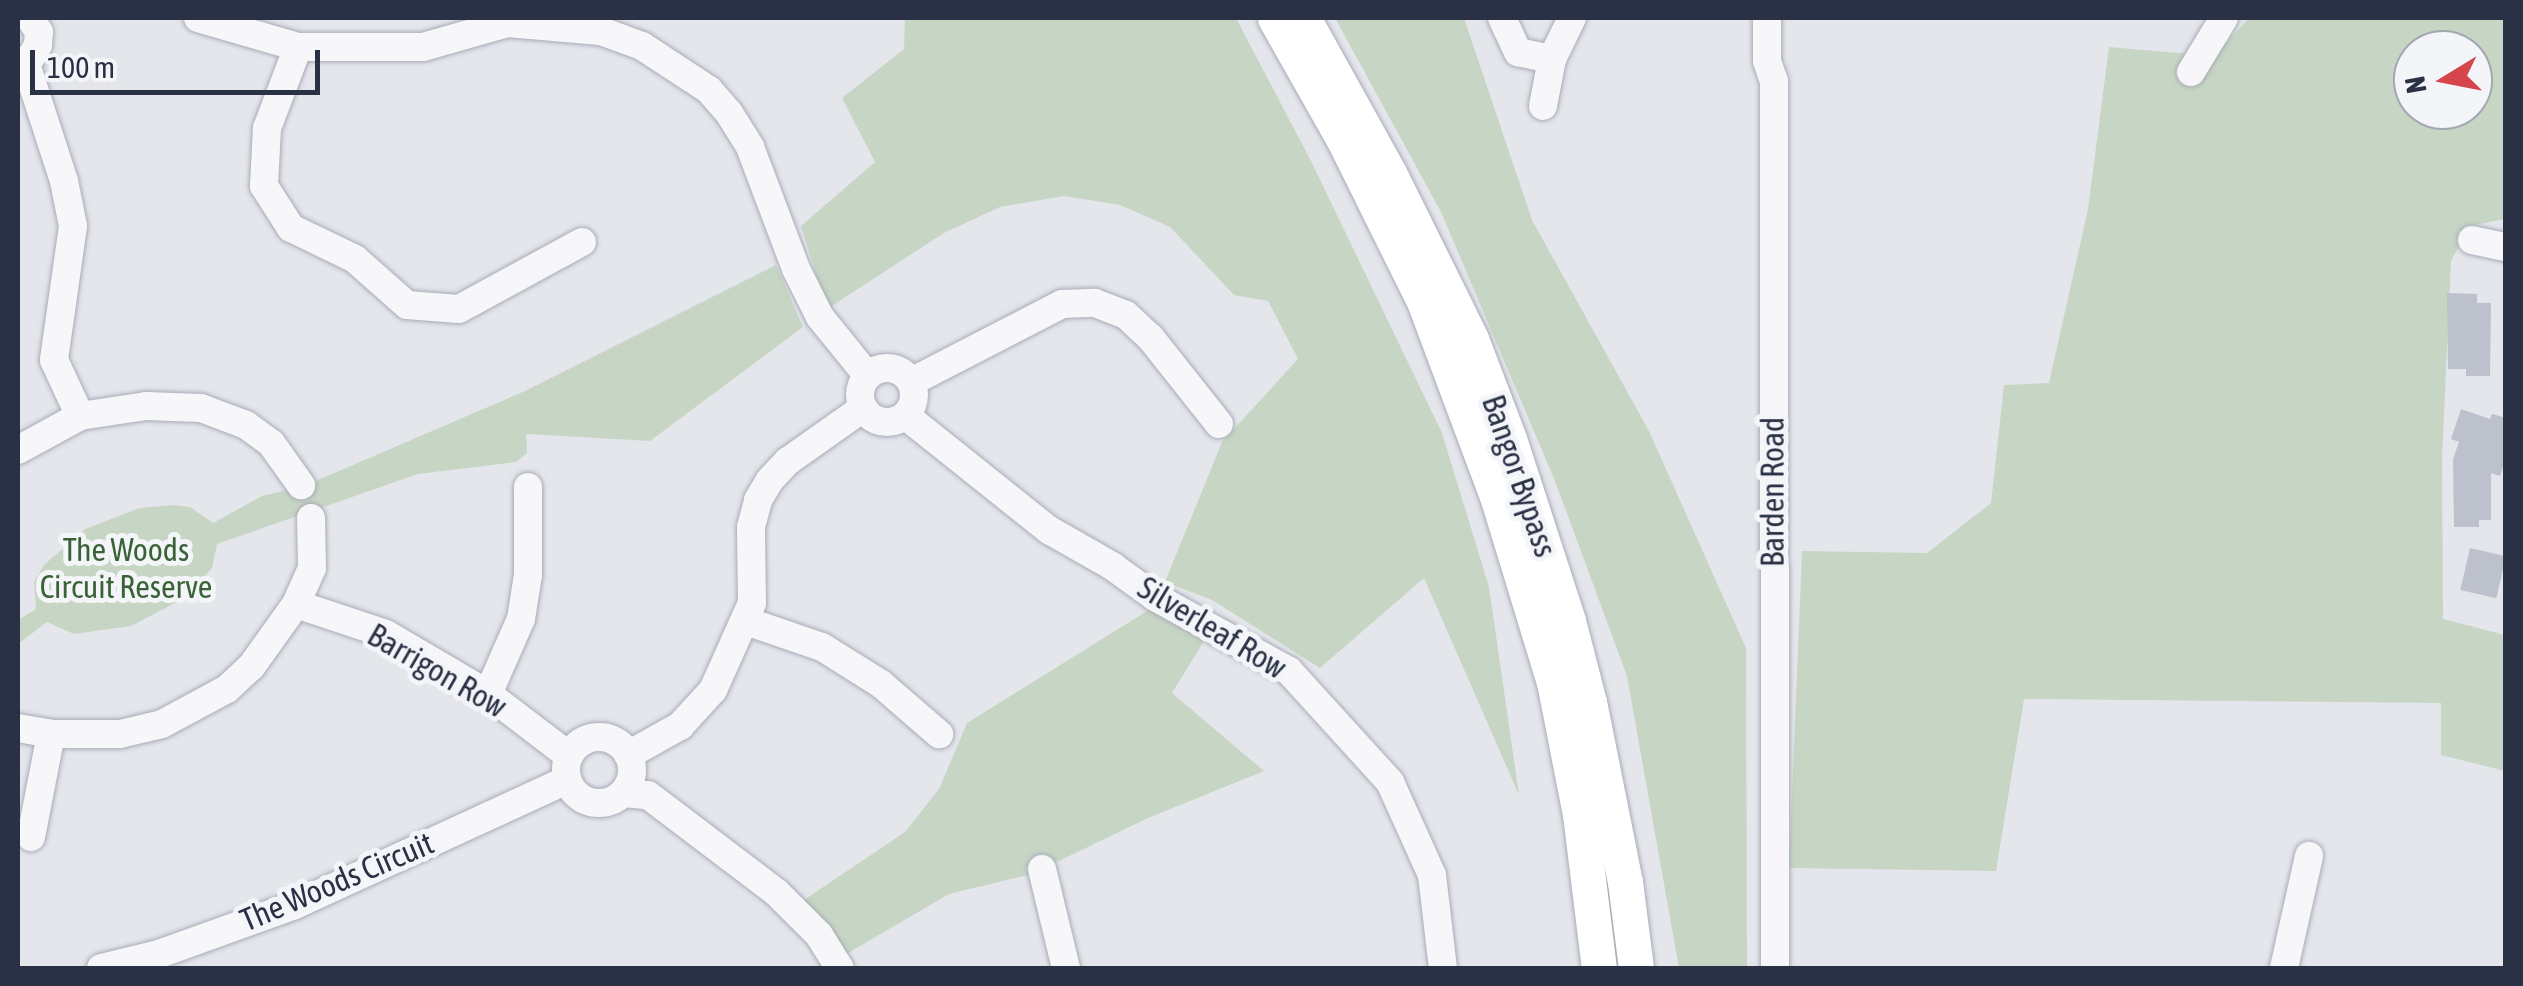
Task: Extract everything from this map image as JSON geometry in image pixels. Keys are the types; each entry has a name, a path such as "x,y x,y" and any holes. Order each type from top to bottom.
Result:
{"main road":[{"name":"Bangor Bypass","path":"1275,18 1343,138 1424,301 1497,496 1554,682 1580,814 1599,968"},
{"name":"Bangor Bypass","path":"1303,18 1389,172 1471,338 1509,439 1568,621 1588,702 1625,882 1636,968"}],"street":[{"path":"36,18 39,38 22,62 64,181 73,226 54,360 80,416"},
{"path":"198,18 298,47 423,47 507,20 600,31 642,46 709,90 750,148 796,269 820,317 868,376"},
{"path":"1502,18 1518,52 1552,59"},
{"path":"1543,106 1552,59 1572,18"},
{"name":"Barden Road","path":"1767,18 1767,61 1774,81 1775,968"},
{"path":"2191,72 2224,18"},
{"path":"298,47 267,128 264,186 291,228 355,259 407,304 459,309 582,242"},
{"path":"2472,240 2506,247"},
{"path":"911,382 1062,304 1095,303 1126,316 1150,338 1219,424"},
{"path":"880,368 894,369 911,382 914,400 906,416 893,422 879,422 863,408 860,391 868,376 880,368"},
{"path":"18,450 80,416 146,406 201,408 225,415 271,443 301,485"},
{"path":"628,754 680,726 701,708 746,622 752,603 751,527 758,500 788,461 863,408"},
{"name":"Silverleaf Row","path":"906,416 1050,530 1112,566 1155,597 1289,671 1390,782 1432,875 1444,968"},
{"path":"488,694 521,618 528,576 528,487"},
{"path":"18,728 50,734 120,734 162,724 201,706 251,667 296,604 312,568 311,518"},
{"name":"Barrigon Row","path":"296,604 386,634 488,694 568,768"},
{"path":"746,622 822,647 882,684 939,734"},
{"path":"31,837 50,734"},
{"path":"623,793 632,774 628,754 603,738 583,741 568,768 578,796 596,804 623,793 648,794 777,893 819,936 840,968"},
{"name":"The Woods Circuit","path":"100,968 159,954 295,904 568,768"},
{"path":"2284,968 2309,856"},
{"path":"1042,869 1066,968"}],"green space":[{"path":"905,18 1236,18 1312,163 1442,433 1489,587 1519,795 1424,578 1320,668 1212,600 1165,582 1222,442 1298,359 1268,301 1234,295 1170,227 1120,205 1064,196 1000,207 944,233 827,309 801,226 875,162 842,98 904,49"},
{"path":"1335,18 1464,18 1532,220 1649,431 1746,648 1747,968 1679,968 1627,676 1555,481 1441,212"},
{"path":"2249,18 2505,18 2505,219 2470,226 2451,261 2442,458 2443,619 2505,635 2505,771 2441,755 2441,703 2024,699 1996,871 1789,868 1802,551 1927,553 1991,503 2004,385 2049,383 2088,209 2109,47 2214,56"},
{"name":"The Woods Circuit Reserve","path":"776,265 803,327 650,441 526,434 527,453 516,462 418,474 217,544 212,568 196,586 179,601 131,626 74,634 47,622 18,644 18,620 36,609 34,582 44,565 85,529 140,508 173,505 190,507 213,523 262,496 304,486 525,391"},
{"path":"1152,608 1207,636 1172,693 1264,771 1148,818 1032,874 949,894 843,956 801,902 905,832 939,789 967,723"}],"building":[{"path":"2447,293 2477,294 2477,303 2491,303 2490,376 2466,376 2466,369 2448,369"},
{"path":"2461,409 2490,419 2492,414 2506,418 2506,458 2500,476 2491,473 2491,520 2479,520 2479,527 2454,527 2453,459 2459,442 2451,439"},
{"path":"2470,548 2506,556 2496,598 2460,590"}]}
